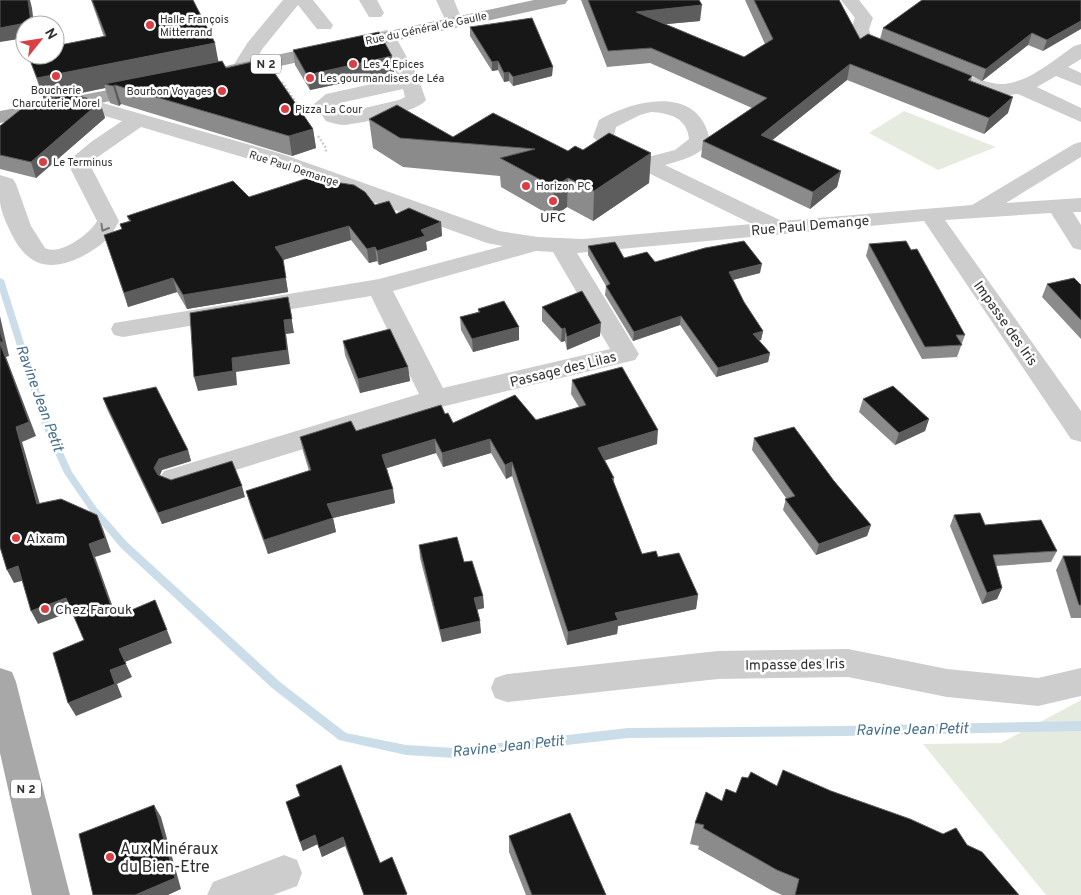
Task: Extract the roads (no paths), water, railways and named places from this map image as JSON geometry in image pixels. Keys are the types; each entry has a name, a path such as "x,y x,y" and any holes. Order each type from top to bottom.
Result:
{"main road":[{"name":"Rue du Général de Gaulle","path":"212,75 558,0"},
{"path":"0,117 163,85"},
{"name":"N 2","path":"0,682 52,895"}],"street":[{"path":"241,69 254,46 292,0"},
{"path":"303,0 324,25"},
{"path":"445,0 454,22"},
{"path":"850,0 864,18 860,29 862,40 917,62"},
{"path":"386,36 409,82"},
{"path":"945,74 982,89 997,91 1022,88 1081,50"},
{"path":"1053,68 1081,80"},
{"path":"1022,88 1081,116"},
{"name":"Rue Paul Demange","path":"78,102 274,159 495,238 550,244 583,246 930,214 1081,205"},
{"path":"0,182 5,184 11,207 31,250 48,258 69,253 101,235 108,221 78,162 98,146 138,120"},
{"path":"977,211 1081,148"},
{"path":"648,163 779,228"},
{"path":"1057,205 1081,243"},
{"name":"Impasse des Iris","path":"930,214 1081,432"},
{"name":"Rue Paul Demange","path":"123,329 379,287 550,244"},
{"name":"Passage des Lilas","path":"174,478 435,400 626,354 550,244"},
{"path":"379,287 435,400"},
{"name":"Impasse des Iris","path":"507,688 718,665 848,663 948,683 1038,692 1081,682"},
{"path":"226,895 284,873"}],"waterway":[{"name":"Ravine Jean Petit","path":"0,280 45,422 68,473 93,509 124,545 276,685 343,737 406,750 455,753 628,733 1081,726"}],"place":[{"name":"Halle François Mitterrand","path":"150,25"},
{"name":"Les 4 Epices","path":"353,64"},
{"name":"Boucherie Charcuterie Morel","path":"56,76"},
{"name":"Les gourmandises de Léa","path":"310,78"},
{"name":"Bourbon Voyages","path":"222,91"},
{"name":"Pizza La Cour","path":"285,109"},
{"name":"Le Terminus","path":"43,162"},
{"name":"Horizon PC","path":"526,186"},
{"name":"UFC","path":"553,201"},
{"name":"Aixam","path":"16,538"},
{"name":"Chez Farouk","path":"45,609"},
{"name":"Aux Minéraux du Bien-Etre","path":"110,857"}]}
